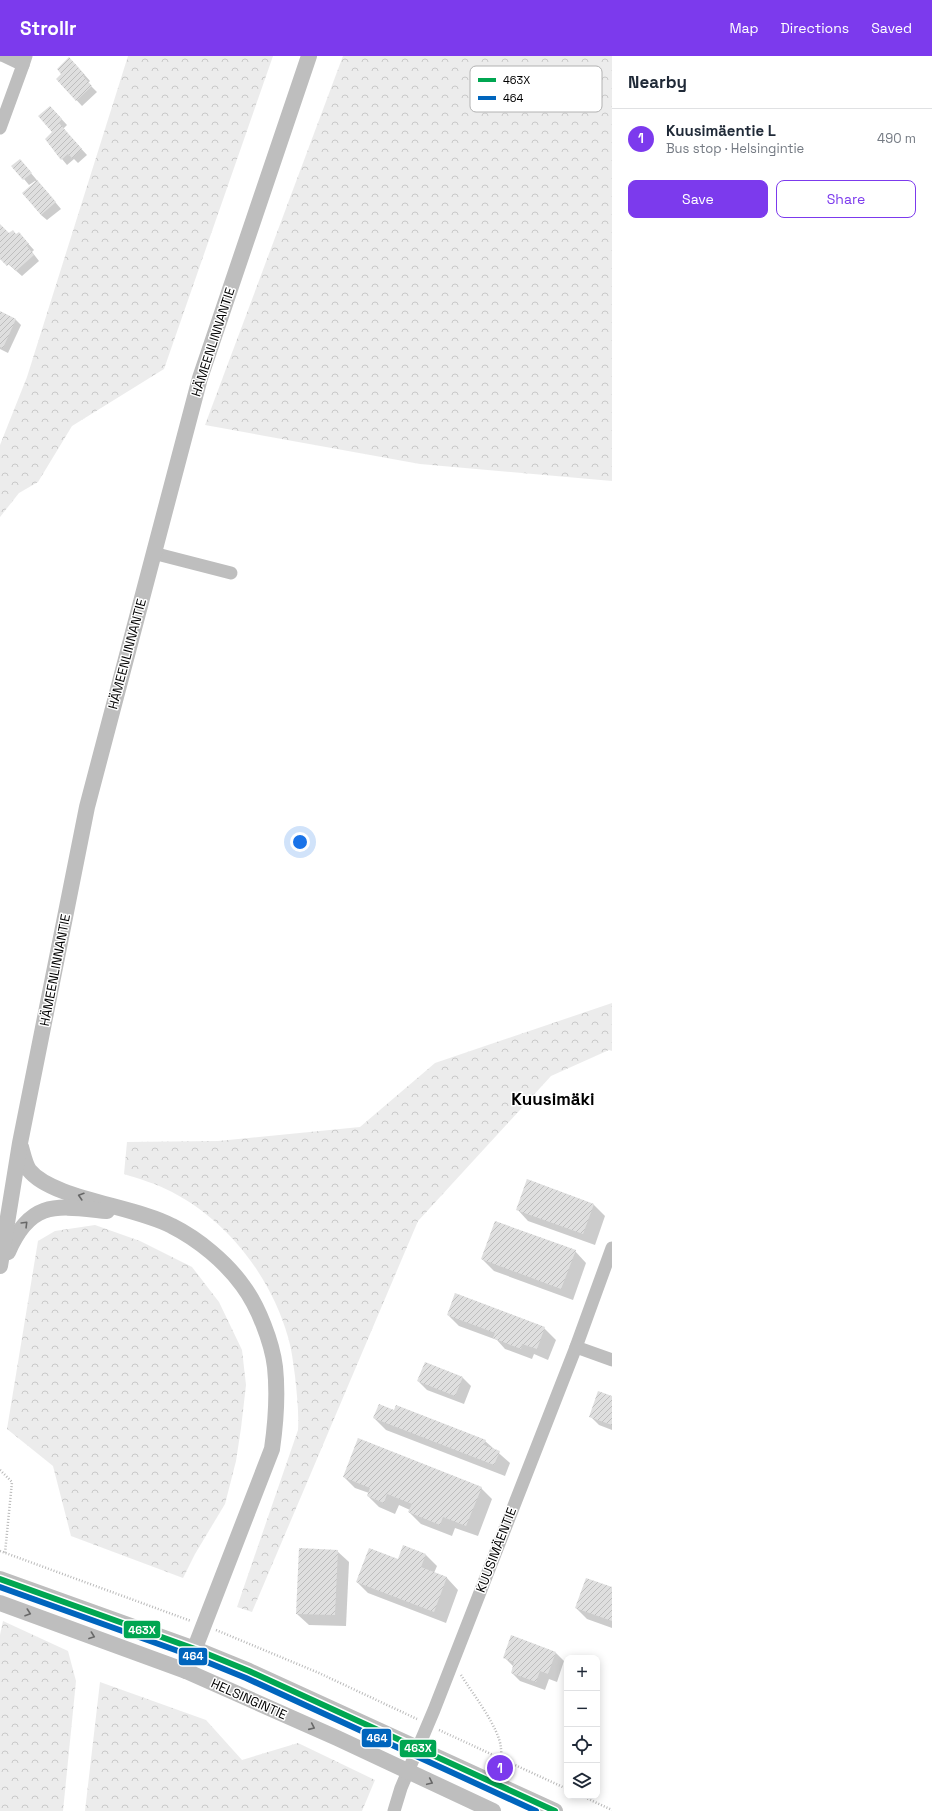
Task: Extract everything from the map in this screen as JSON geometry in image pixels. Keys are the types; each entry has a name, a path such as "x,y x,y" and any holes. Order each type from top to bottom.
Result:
{"main road":[{"name":"HÄMEENLINNANTIE","path":"0,1266 20,1143 87,807 200,378 309,56"},
{"path":"20,1143 28,1168 39,1180 57,1189 145,1215 171,1226 198,1243 220,1261 243,1286 258,1313 268,1339 275,1365 277,1395 276,1422 272,1449 186,1671"},
{"path":"0,1270 15,1236 24,1223 42,1211 64,1207 145,1215"},
{"name":"HELSINGINTIE","path":"0,1579 195,1649 249,1671 555,1811"},
{"name":"HELSINGINTIE","path":"0,1603 186,1671 338,1738 492,1811"}],"street":[{"path":"0,128 24,60 4,56"},
{"path":"153,553 231,573"},
{"name":"KUUSIMÄENTIE","path":"394,1811 401,1788 434,1710 576,1347 612,1248"},
{"path":"576,1347 612,1360"}],"path":[{"path":"0,1470 12,1482 4,1553"},
{"path":"0,1551 204,1625 319,1673 424,1722"},
{"path":"450,1669 460,1673 496,1731 501,1749 501,1758 497,1767"},
{"path":"438,1729 564,1788"},
{"path":"588,1799 612,1810"}],"green space":[{"path":"128,56 273,56 164,369 72,426 38,482 19,493 0,517 0,445 27,377"},
{"path":"343,56 612,56 612,481 420,464 205,425"},
{"path":"612,1003 612,1051 609,1050 551,1076 418,1221 252,1612 237,1607 298,1430 296,1390 289,1342 271,1293 259,1272 229,1235 211,1218 172,1192 124,1174 127,1142 218,1141 360,1127 435,1063"},
{"path":"95,1225 140,1241 192,1267 219,1302 242,1350 246,1385 236,1461 225,1504 195,1554 183,1578 71,1536 53,1466 7,1429 38,1241 55,1231"},
{"path":"3,1621 68,1651 76,1681 63,1811 0,1811 0,1635"},
{"path":"100,1682 206,1720 242,1760 298,1743 375,1780 362,1811 85,1811"}],"building":[{"path":"69,57 85,75 83,76 92,86 76,101 56,79 61,74 57,69"},
{"path":"50,106 62,119 59,123 82,149 72,158 68,154 61,160 45,139 52,132 38,116"},
{"path":"20,159 32,173 23,180 11,166"},
{"path":"37,180 56,202 41,215 22,193"},
{"path":"0,224 9,233 13,230 16,234 19,232 29,244 27,246 34,255 16,271 9,264 7,266 0,259"},
{"path":"0,311 16,319 3,348 0,347"},
{"path":"527,1179 594,1204 583,1234 516,1210"},
{"path":"495,1221 576,1250 561,1289 481,1259"},
{"path":"455,1293 545,1327 537,1349 522,1344 521,1349 493,1338 495,1333 447,1315"},
{"path":"425,1362 463,1377 455,1396 417,1381"},
{"path":"598,1391 612,1396 612,1425 589,1417"},
{"path":"379,1404 394,1410 396,1405 486,1440 484,1445 500,1451 494,1465 373,1418"},
{"path":"358,1438 482,1487 466,1526 443,1517 440,1525 408,1512 412,1504 387,1494 384,1503 367,1496 370,1488 343,1477"},
{"path":"403,1545 426,1554 421,1567 447,1577 434,1612 356,1582 369,1548 398,1559"},
{"path":"299,1548 338,1550 335,1615 296,1614"},
{"path":"586,1578 612,1587 612,1621 575,1608"},
{"path":"511,1635 556,1652 548,1674 540,1671 536,1682 511,1673 514,1662 503,1658"}],"transit line":[{"name":"463X","path":"0,1579 195,1649 249,1671 555,1811"},
{"name":"464","path":"0,1587 192,1656 246,1678 536,1811"}],"place":[{"name":"Kuusimäentie L","path":"500,1768"}],"district":[{"name":"Kuusimäki","path":"553,1099"}]}
